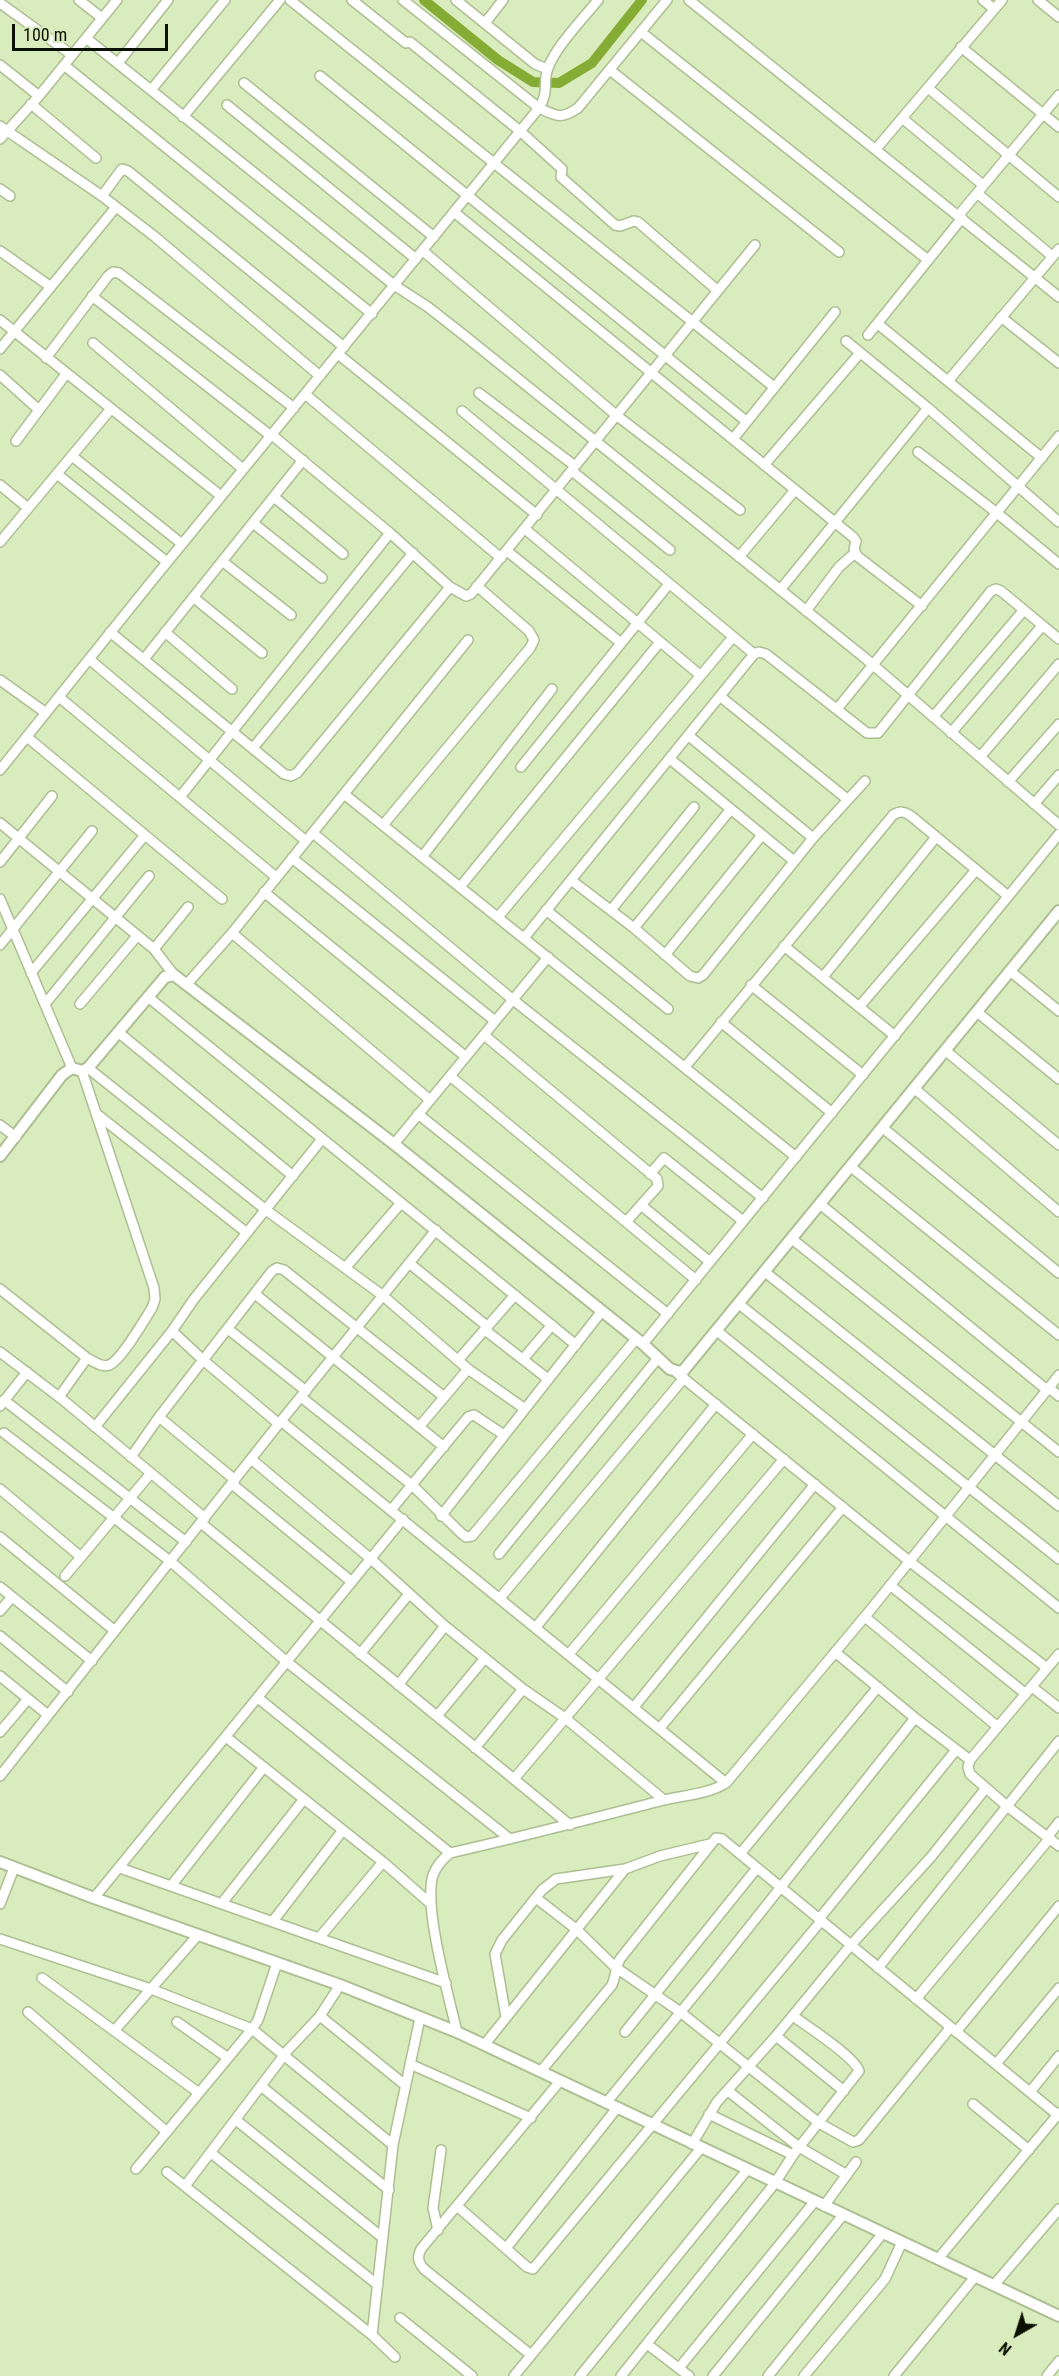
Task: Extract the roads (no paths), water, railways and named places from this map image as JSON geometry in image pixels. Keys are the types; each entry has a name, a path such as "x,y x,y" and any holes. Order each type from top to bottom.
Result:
{"street":[{"path":"79,0 102,18"},
{"path":"117,0 39,96 2,132 102,196 154,236 320,376"},
{"path":"118,63 168,0"},
{"path":"151,90 225,0"},
{"path":"183,117 279,0"},
{"path":"290,0 774,387"},
{"path":"352,0 406,43 410,42 520,131 562,169 561,177 615,225 638,222 717,291"},
{"path":"403,0 538,108 559,117 566,116 578,108 667,0"},
{"path":"456,0 535,64 547,71"},
{"path":"484,23 503,0"},
{"path":"0,770 538,108 546,94 547,71 558,50 597,0"},
{"path":"688,0 1059,297"},
{"path":"983,0 994,9"},
{"path":"876,149 1002,0"},
{"path":"1038,0 1059,17"},
{"path":"0,3 72,55"},
{"path":"641,32 928,260"},
{"path":"86,38 394,285 428,307 806,611 1059,825"},
{"path":"961,48 1059,127"},
{"path":"0,65 39,96"},
{"path":"64,65 372,314"},
{"path":"610,70 839,252"},
{"path":"321,76 746,421"},
{"path":"244,83 434,237"},
{"path":"928,88 1059,196"},
{"path":"868,335 928,260 983,185 1059,95"},
{"path":"31,104 96,158"},
{"path":"226,105 420,255 616,415 741,510"},
{"path":"902,118 983,185"},
{"path":"102,196 118,172 128,171 537,515"},
{"path":"0,189 10,196"},
{"path":"948,381 1056,252 977,193"},
{"path":"0,349 116,207"},
{"path":"454,212 856,541 855,553 839,567 806,611"},
{"path":"93,296 303,460 450,587 466,596 557,491 594,441 755,245"},
{"path":"0,250 51,287"},
{"path":"46,358 108,276 113,272 119,273 294,408"},
{"path":"733,439 835,312"},
{"path":"1001,317 1059,363"},
{"path":"0,320 110,410 221,496"},
{"path":"878,324 1042,458"},
{"path":"846,341 928,408 1059,522"},
{"path":"93,343 243,469"},
{"path":"764,465 861,352"},
{"path":"16,441 66,374"},
{"path":"0,375 39,410"},
{"path":"479,393 670,550"},
{"path":"305,394 504,554 621,643"},
{"path":"780,590 928,408"},
{"path":"0,542 110,410"},
{"path":"462,411 754,654 766,654 867,733 874,735 878,733 992,591 996,589 1059,639"},
{"path":"837,709 1059,436"},
{"path":"918,452 1059,564"},
{"path":"72,456 182,544"},
{"path":"144,659 303,460"},
{"path":"57,474 167,562"},
{"path":"1,488 28,508"},
{"path":"739,557 795,490"},
{"path":"274,497 343,554"},
{"path":"253,523 322,578"},
{"path":"525,529 700,675"},
{"path":"180,797 390,533"},
{"path":"253,748 413,553"},
{"path":"855,553 922,606"},
{"path":"222,561 291,615"},
{"path":"521,767 669,584"},
{"path":"383,825 530,648 534,640 529,631 477,586"},
{"path":"110,632 233,730 284,774 291,776 297,773 450,587"},
{"path":"193,597 262,653"},
{"path":"933,717 1023,610"},
{"path":"951,733 1042,626"},
{"path":"165,632 232,689"},
{"path":"498,917 733,637"},
{"path":"187,984 232,933 468,640"},
{"path":"460,887 660,642"},
{"path":"524,938 754,654"},
{"path":"89,659 306,841"},
{"path":"980,757 1059,664"},
{"path":"0,680 46,713"},
{"path":"423,856 552,689"},
{"path":"59,697 276,878"},
{"path":"721,697 847,799"},
{"path":"1008,782 1059,724"},
{"path":"689,736 813,838"},
{"path":"27,737 222,899"},
{"path":"670,759 794,861"},
{"path":"1034,804 1059,775"},
{"path":"571,880 634,928 690,976 698,978 703,975 813,838 865,781"},
{"path":"344,794 796,1157"},
{"path":"0,862 52,796"},
{"path":"611,910 694,807"},
{"path":"634,928 731,809"},
{"path":"685,1067 893,815 904,811 1008,896"},
{"path":"0,823 154,950 174,975 394,1144 909,1561 1047,1668"},
{"path":"0,945 92,831"},
{"path":"313,833 512,999 763,1198"},
{"path":"228,1329 412,1485 441,1516 461,1533 466,1537 472,1536 640,1342 668,1314 1059,834"},
{"path":"31,972 145,835"},
{"path":"665,955 762,835"},
{"path":"823,978 936,837"},
{"path":"292,858 495,1021"},
{"path":"859,1007 976,870"},
{"path":"45,1004 149,876"},
{"path":"264,892 466,1057"},
{"path":"0,899 45,1004 81,1069 154,1288 154,1299 146,1317 118,1358 110,1365 102,1365 87,1358 0,1289"},
{"path":"154,950 188,907"},
{"path":"546,910 668,1009"},
{"path":"500,1598 1059,911"},
{"path":"232,933 430,1100"},
{"path":"80,1004 137,936"},
{"path":"784,946 895,1036"},
{"path":"394,1144 548,957"},
{"path":"1010,971 1059,1011"},
{"path":"0,1156 62,1075 81,1069 118,1032 165,977 174,975"},
{"path":"751,985 863,1075"},
{"path":"148,997 576,1345"},
{"path":"977,1012 1059,1079"},
{"path":"721,1022 832,1113"},
{"path":"118,1032 293,1176"},
{"path":"484,1035 657,1179 658,1186 626,1222"},
{"path":"946,1051 1059,1145"},
{"path":"81,1069 382,1295 468,1369 525,1408"},
{"path":"450,1076 696,1280"},
{"path":"915,1089 1059,1212"},
{"path":"97,1114 247,1233"},
{"path":"418,1114 668,1314"},
{"path":"0,1125 16,1137"},
{"path":"883,1128 1059,1273"},
{"path":"95,1427 322,1139"},
{"path":"650,1174 664,1158 743,1221"},
{"path":"851,1167 1059,1335"},
{"path":"346,1268 401,1203"},
{"path":"820,1204 1059,1396"},
{"path":"641,1205 710,1262"},
{"path":"0,1776 436,1230"},
{"path":"792,1239 1059,1452"},
{"path":"409,1263 548,1380"},
{"path":"131,1457 159,1417 272,1271 280,1268 443,1396"},
{"path":"765,1272 1059,1506"},
{"path":"255,1294 444,1448"},
{"path":"459,1359 515,1295"},
{"path":"739,1304 1059,1559"},
{"path":"441,1516 602,1311"},
{"path":"523,1359 552,1325"},
{"path":"717,1331 1059,1608"},
{"path":"172,1332 280,1423 403,1519 726,1783"},
{"path":"0,1352 151,1473 320,1621 570,1826"},
{"path":"59,1397 87,1358"},
{"path":"499,1554 658,1358"},
{"path":"419,1427 468,1369"},
{"path":"27,1372 2,1403 186,1542"},
{"path":"457,2032 430,1904 433,1877 439,1863 450,1853 717,1789 726,1783 865,1617 1059,1376"},
{"path":"536,1628 716,1404"},
{"path":"391,1510 468,1418 474,1415 504,1435"},
{"path":"159,1417 352,1582"},
{"path":"4,1433 170,1561 287,1662 510,1839"},
{"path":"569,1654 753,1434"},
{"path":"514,1779 784,1459"},
{"path":"251,1460 371,1559 445,1626 523,1689 565,1718 664,1800"},
{"path":"65,1576 151,1473"},
{"path":"634,1707 815,1484"},
{"path":"0,1489 81,1557"},
{"path":"660,1728 843,1507"},
{"path":"94,1898 403,1519"},
{"path":"0,1536 115,1631"},
{"path":"890,1585 1029,1690 1059,1708"},
{"path":"0,1587 92,1661"},
{"path":"360,1654 409,1594"},
{"path":"0,1611 12,1597"},
{"path":"865,1617 998,1727"},
{"path":"398,1685 445,1626"},
{"path":"0,1635 68,1692"},
{"path":"835,1652 970,1760"},
{"path":"1059,1654 970,1760 968,1767 970,1774 986,1788 1059,1846"},
{"path":"437,1716 485,1658"},
{"path":"2,1681 48,1715"},
{"path":"740,1854 878,1687"},
{"path":"475,1748 523,1689"},
{"path":"258,1698 450,1853"},
{"path":"0,1732 28,1699"},
{"path":"606,2103 915,1718"},
{"path":"226,1737 383,1862 430,1904"},
{"path":"878,1968 1059,1741"},
{"path":"458,2206 528,2267 533,2269 539,2265 720,2044 956,1749"},
{"path":"171,1886 264,1767"},
{"path":"513,2376 696,2146 709,2114 850,1946 931,1857 986,1788"},
{"path":"222,1904 304,1799"},
{"path":"916,1999 1059,1822"},
{"path":"273,1921 343,1830"},
{"path":"541,2071 612,1985 615,1978 615,1967 710,1844 716,1838 722,1839 1058,2115 938,2259"},
{"path":"506,2017 495,1954 502,1940 548,1884 556,1879 625,1869 660,1856 710,1844"},
{"path":"0,1862 94,1898 340,1985 485,2044 974,2278 1059,2316"},
{"path":"319,1938 383,1862"},
{"path":"0,1904 14,1868"},
{"path":"120,1868 446,1983"},
{"path":"626,2032 757,1868"},
{"path":"485,2044 625,1869"},
{"path":"536,1898 576,1929 615,1967 654,1996 679,2011 819,2122 853,2142 859,2140 1059,1906"},
{"path":"114,2031 198,1935"},
{"path":"0,1939 151,1989 252,2029 393,2145"},
{"path":"136,2169 252,2029 258,2020 277,1963"},
{"path":"42,1978 199,2093"},
{"path":"185,2186 261,2086 320,2016 340,1985"},
{"path":"996,2064 1059,1988"},
{"path":"28,2012 166,2132"},
{"path":"320,2016 405,2085"},
{"path":"621,2376 775,2183 799,2147 859,2071 857,2066 793,2016"},
{"path":"372,2335 393,2145 420,2018"},
{"path":"177,2022 228,2058"},
{"path":"776,2036 844,2091"},
{"path":"1030,2092 1059,2056"},
{"path":"410,2064 531,2118"},
{"path":"531,2355 424,2270 419,2263 418,2255 560,2080"},
{"path":"261,2086 388,2190"},
{"path":"728,2091 799,2147 847,2175"},
{"path":"973,2104 1029,2150"},
{"path":"507,2247 617,2108"},
{"path":"709,2114 793,2155"},
{"path":"236,2120 383,2238"},
{"path":"438,2230 433,2208 441,2150"},
{"path":"211,2153 378,2286"},
{"path":"679,2368 856,2162"},
{"path":"580,2376 747,2170"},
{"path":"167,2172 372,2335 395,2357"},
{"path":"994,2285 1059,2209"},
{"path":"713,2376 843,2215"},
{"path":"768,2376 883,2233"},
{"path":"804,2376 885,2279 902,2242"},
{"path":"894,2376 974,2278"},
{"path":"400,2318 472,2376"},
{"path":"647,2344 690,2376"},
{"path":"1047,2376 1059,2361"}],"waterway":[{"path":"424,0 498,60 533,82 559,83 592,63 642,0"}]}
